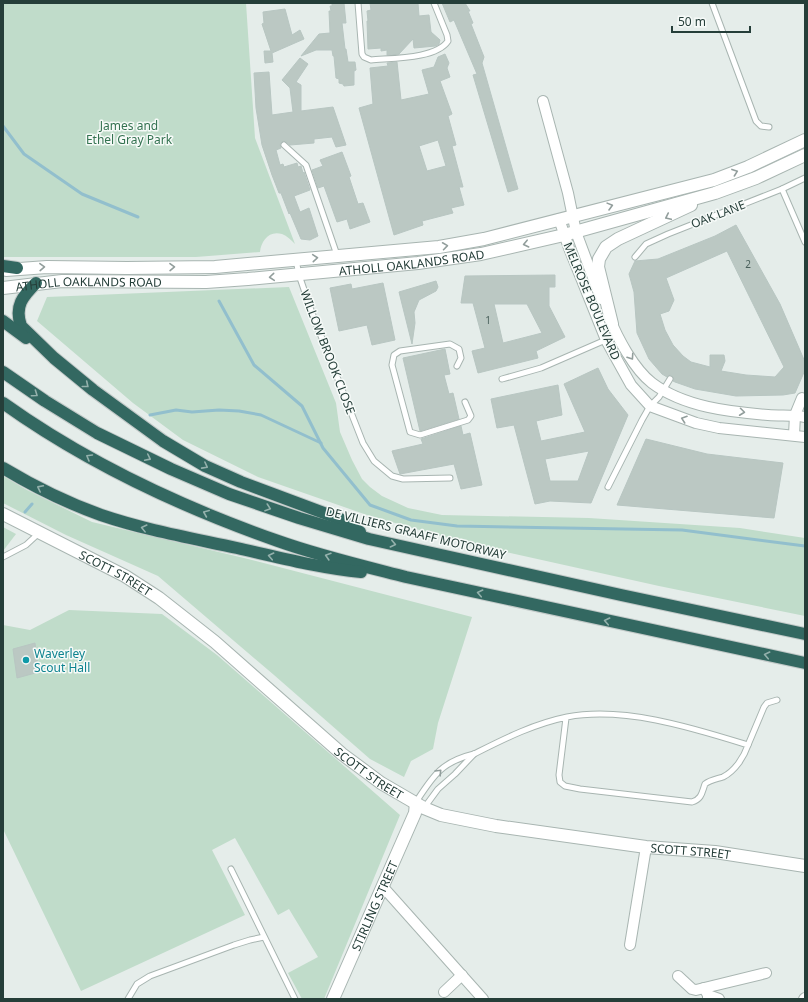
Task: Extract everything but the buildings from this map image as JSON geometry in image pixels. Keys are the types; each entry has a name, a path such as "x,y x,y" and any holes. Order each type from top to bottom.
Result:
{"highway":[{"path":"3,266 17,268"},
{"path":"36,283 22,300 18,308 19,320 21,326 27,333 54,358"},
{"path":"3,321 163,441 205,466 240,482 340,519 369,539"},
{"name":"DE VILLIERS GRAAFF MOTORWAY","path":"3,372 45,401 97,433 171,469 229,494 298,518 369,539 805,634"},
{"path":"3,403 32,424 93,459 166,497 279,542 406,577 805,663"},
{"path":"3,468 76,505 101,515 139,526 319,566 355,572 406,577"}],"street":[{"name":"MELROSE BOULEVARD","path":"543,101 568,193 576,232 615,330 641,372 661,394 704,406 767,415 800,416"},
{"name":"ATHOLL OAKLANDS ROAD","path":"3,270 17,268 215,267 439,247 465,243 714,180 748,167 805,140"},
{"name":"ATHOLL OAKLANDS ROAD","path":"3,288 62,281 206,282 299,275 418,263 481,254 576,232 715,193 756,178 805,155"},
{"path":"615,330 598,267 602,251 606,246 618,239 676,214 715,193"},
{"name":"MELROSE BOULEVARD","path":"559,219 606,340 631,385 650,406 696,423 719,428 805,437"},
{"path":"794,435 800,416 802,398"},
{"name":"SCOTT STREET","path":"3,514 125,576 159,598 215,642 342,754 418,808 441,815 496,826 646,847 715,852 805,866"},
{"name":"STIRLING STREET","path":"333,999 418,808"},
{"path":"630,945 646,847"},
{"path":"383,887 483,999"},
{"path":"707,994 766,973"},
{"path":"444,992 462,975"},
{"path":"678,976 692,989 719,999"}],"lane":[{"path":"358,3 362,54 364,57 371,60 423,55 442,48 448,41 447,35 434,3"},
{"path":"712,3 756,121 761,126 769,127"},
{"path":"284,145 306,165 337,256"},
{"name":"OAK LANE","path":"635,258 646,244 782,189 805,178"},
{"path":"782,189 804,239"},
{"name":"WILLOW BROOK CLOSE","path":"296,260 299,275 312,313 364,443 374,462 392,476 403,479 450,478"},
{"path":"502,379 542,368 606,340 615,330"},
{"path":"457,366 461,358 459,348 450,344 400,351 394,355 392,365 410,432 420,435 468,420 471,416 465,402"},
{"path":"608,488 642,420 650,406 661,394 670,379"},
{"path":"3,557 26,545 40,532"},
{"path":"566,718 558,775 560,782 565,786 692,802 697,801 700,798 705,784 722,777 732,770 746,752 764,707 767,703 777,700"},
{"path":"418,808 432,780 446,765 474,754 526,729 566,718 582,715 627,716 708,733 748,744"},
{"path":"418,808 455,774 474,754"},
{"path":"231,869 295,999"},
{"path":"128,999 137,984 150,976 244,942 264,937"}],"green space":[{"name":"James and Ethel Gray Park","path":"3,3 246,3 255,138 295,244 286,236 277,233 266,237 260,252 196,257 3,257"},
{"path":"289,287 336,403 340,432 352,460 362,479 382,496 408,508 442,515 589,518 740,528 805,538 805,616 659,586 469,544 367,515 258,477 183,440 133,403 37,321 47,297"},
{"path":"3,476 27,490 92,522 244,558 472,617 438,723 433,749 411,761 404,777 370,759 158,576 66,535 3,503"},
{"path":"3,527 16,534 3,551"},
{"path":"69,610 162,614 217,655 400,815 324,999 302,999 288,973 318,957 289,909 278,915 235,838 212,850 245,915 81,991 3,829 3,625 30,630"}],"waterway":[{"path":"3,126 24,154 82,194 138,217"},
{"path":"219,301 254,365 302,406 323,448 370,505 411,520 457,526 682,530 805,546"},
{"path":"150,415 176,410 192,412 219,410 239,411 261,415 321,443"},
{"path":"25,512 32,504"}],"place":[{"name":"Waverley Scout Hall","path":"26,660"}]}
